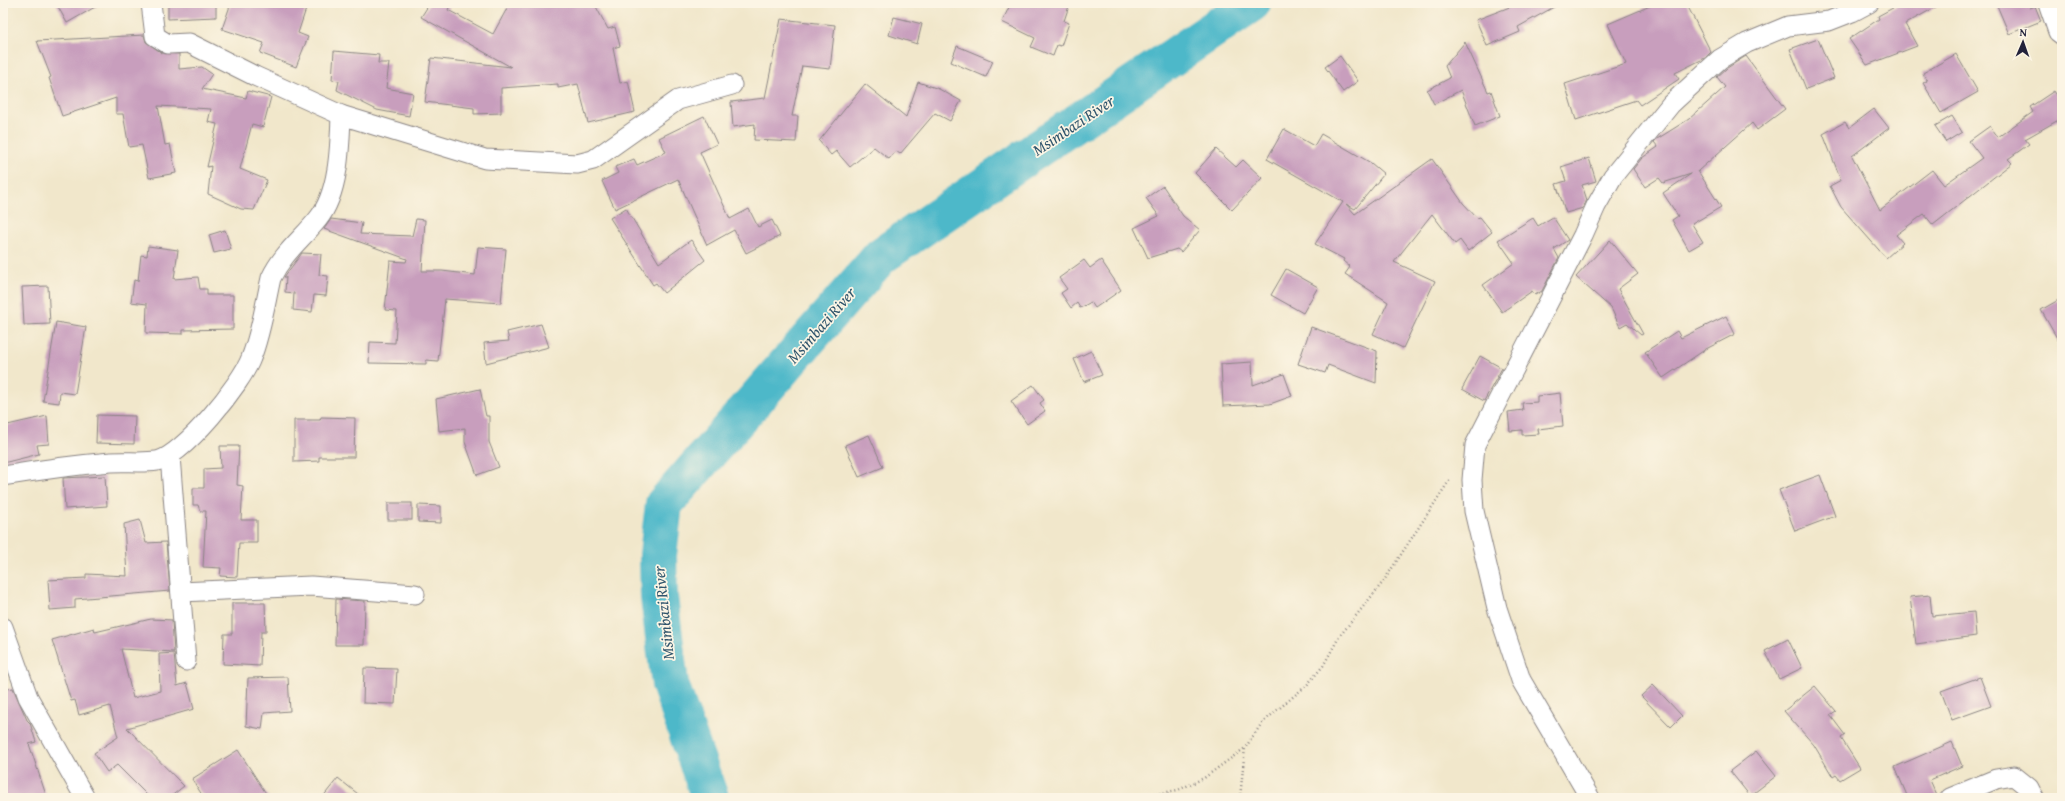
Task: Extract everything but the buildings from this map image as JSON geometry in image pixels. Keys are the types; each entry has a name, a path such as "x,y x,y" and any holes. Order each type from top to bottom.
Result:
{"street":[{"path":"151,3 155,36 168,44 189,43 255,76 341,115 485,159 577,164 592,160 678,100 732,85"},
{"path":"1590,798 1521,680 1497,608 1474,511 1472,480 1475,445 1583,235 1602,194 1613,176 1671,104 1720,59 1747,43 1788,26 1829,21 1852,12 1868,3"},
{"path":"2048,3 2058,32 2062,35"},
{"path":"3,476 48,468 112,462 157,461 170,456 210,418 233,389 251,359 274,270 280,260 325,209 335,176 341,115"},
{"path":"170,456 186,660"},
{"path":"181,592 311,586 415,594"},
{"path":"3,627 28,697 85,798"},
{"path":"1950,798 1996,779 2014,776 2029,788 2034,798"}],"path":[{"path":"1136,798 1178,790 1204,778 1245,748 1262,723 1308,685 1323,666 1339,637 1383,582 1454,474"},
{"path":"1240,798 1245,748"}],"waterway":[{"name":"Msimbazi River","path":"710,798 670,684 659,597 658,555 664,504 881,256 1252,3"}]}
